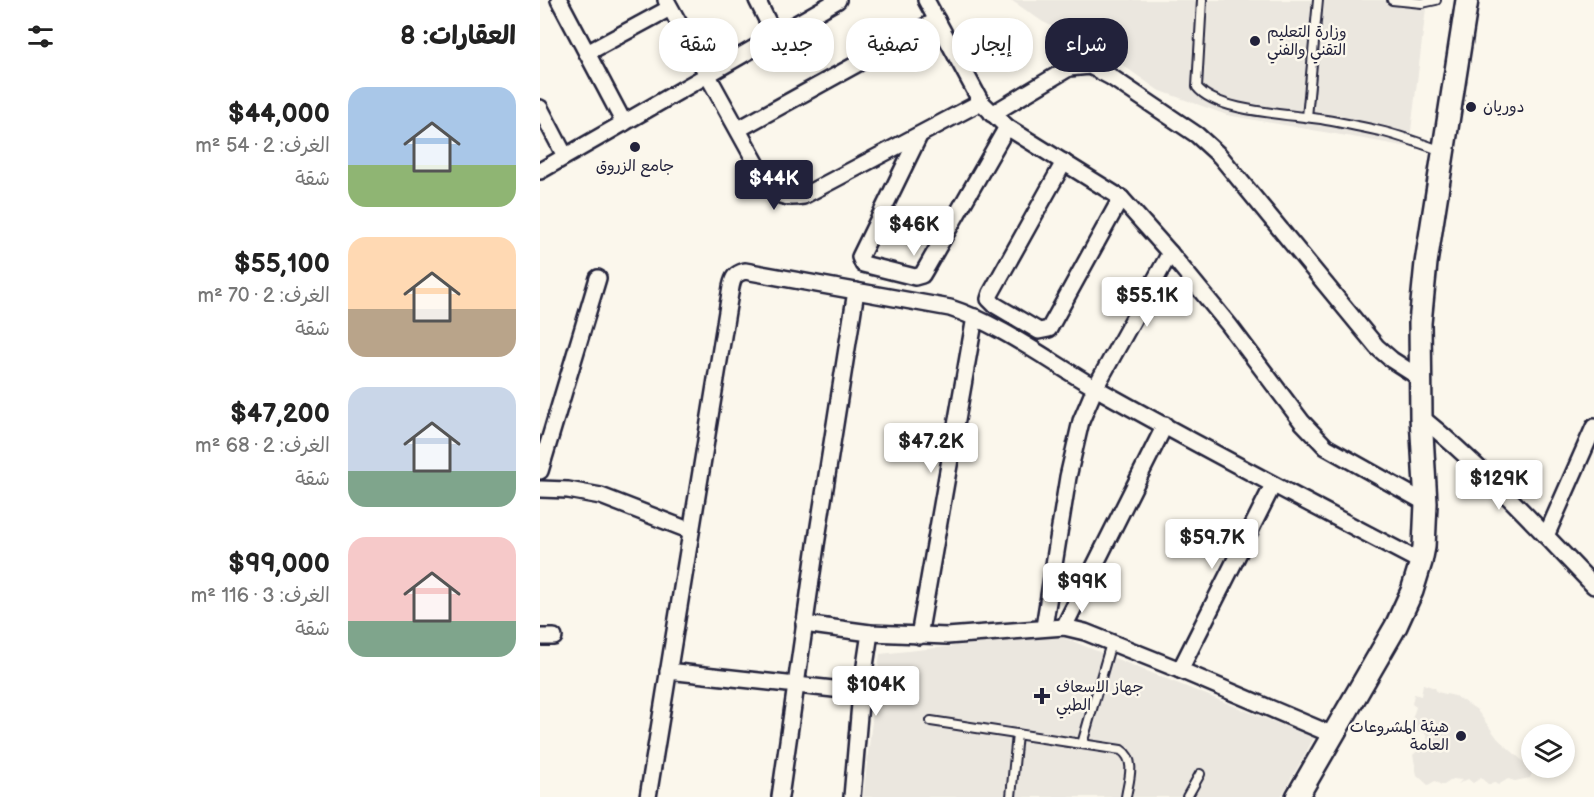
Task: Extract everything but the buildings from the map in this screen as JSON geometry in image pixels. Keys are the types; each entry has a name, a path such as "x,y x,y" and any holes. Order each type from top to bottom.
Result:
{"street":[{"path":"559,0 624,123"},
{"path":"757,0 766,18"},
{"path":"926,0 936,18"},
{"path":"1297,797 1396,626 1412,591 1421,562 1426,503 1421,417 1420,323 1426,263 1467,0"},
{"path":"806,18 836,1"},
{"path":"587,53 668,4 709,74 770,188 776,194 792,198 802,196 981,102"},
{"path":"940,26 981,102 1007,127 1120,198 1170,253 1229,325 1319,441 1340,456 1426,503"},
{"path":"540,171 750,50"},
{"path":"992,114 1070,68 1080,65 1090,66 1111,77 1208,144 1247,187 1377,347 1420,378"},
{"path":"739,129 846,70"},
{"path":"540,108 565,156"},
{"path":"919,136 860,257 863,264 867,266 915,278 926,270 1007,127"},
{"path":"1064,162 991,293 989,299 995,305 1039,331 1049,329 1120,198"},
{"path":"1044,627 1073,452 1081,422 1095,388 1170,253"},
{"path":"648,797 732,279 737,273 745,271 950,308 975,317 1095,388 1421,562"},
{"path":"540,471 598,278"},
{"path":"780,797 804,624 856,291"},
{"path":"919,636 975,317"},
{"path":"1421,417 1450,441 1594,586"},
{"path":"1064,627 1165,425"},
{"path":"1546,536 1594,427"},
{"path":"1180,670 1273,485"},
{"path":"540,489 568,490 601,496 691,531"},
{"path":"804,624 870,633 919,636 975,635 1064,627 1180,670 1333,735"},
{"path":"852,797 861,692 870,633"},
{"path":"668,671 861,692"}],"lane":[{"path":"1202,0 1197,87 1202,93 1212,99 1245,109 1307,117 1384,132 1444,151"},
{"path":"1307,117 1318,0"},
{"path":"1392,0 1422,3 1436,0"},
{"path":"1082,744 1112,643"},
{"path":"931,721 1121,750 1126,753 1131,766 1126,797"},
{"path":"1011,797 1017,734"},
{"path":"1187,797 1200,774"}],"shaded area":[{"path":"1011,0 1427,0 1409,147 1227,115 1158,90 1128,69 1128,18 1045,18 1045,23"},
{"name":"جهاز الاسعاف الطبي","path":"1057,635 1314,738 1281,797 863,797 880,654"},
{"name":"هيئة المشروعات العامة","path":"1423,684 1435,688 1437,692 1455,696 1476,709 1498,739 1521,759 1521,778 1530,778 1515,781 1508,779 1498,785 1493,782 1489,785 1481,778 1473,783 1468,779 1458,784 1462,780 1453,779 1444,785 1435,781 1428,785 1417,775 1413,755 1428,740 1425,733 1409,728 1416,707 1412,704 1414,694 1421,696"}],"place":[{"name":"وزارة التعليم التقني والفني","path":"1255,41"},
{"name":"دوريان","path":"1471,107"},
{"name":"جامع الزروق","path":"635,147"},
{"name":"جهاز الاسعاف الطبي","path":"1042,696"},
{"name":"هيئة المشروعات العامة","path":"1461,736"}]}
